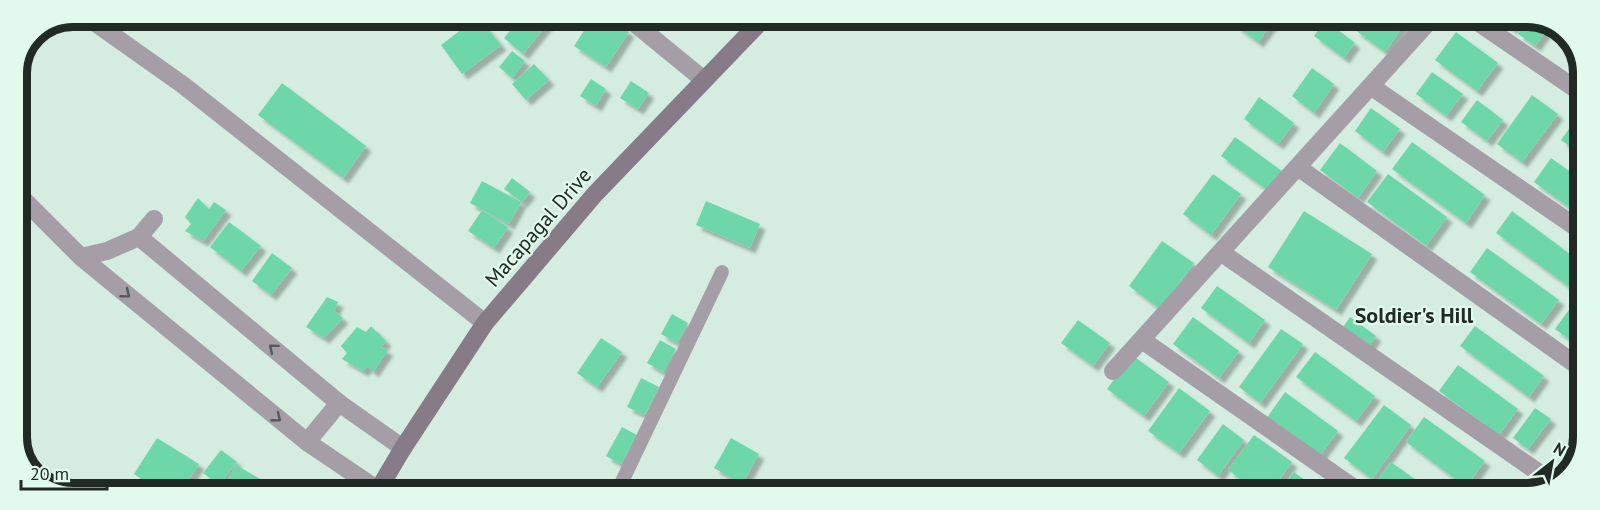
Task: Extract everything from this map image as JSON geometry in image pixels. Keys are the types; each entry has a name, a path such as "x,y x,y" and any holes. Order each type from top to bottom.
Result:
{"main road":[{"name":"Macapagal Drive","path":"382,483 485,323 595,194 755,27"}],"street":[{"path":"102,27 183,85 485,323"},
{"path":"639,27 704,80"},
{"path":"1113,371 1424,27"},
{"path":"1485,27 1573,87"},
{"path":"1372,87 1573,226"},
{"path":"1299,168 1573,363"},
{"path":"27,204 81,257 307,442 366,483"},
{"path":"81,257 107,251 139,237 154,219"},
{"path":"139,237 339,403 403,448"},
{"path":"1222,253 1547,478"},
{"path":"1142,340 1347,483"},
{"path":"307,442 339,403"}],"lane":[{"path":"621,483 722,272"}],"building":[{"path":"465,27 486,27 501,45 462,74 441,45"},
{"path":"513,27 545,27 523,54 504,38"},
{"path":"586,27 622,27 629,32 606,67 574,46"},
{"path":"1237,27 1269,27 1258,42"},
{"path":"1320,27 1334,27 1355,43 1344,58 1314,36"},
{"path":"1357,27 1403,27 1385,52 1355,30"},
{"path":"1523,27 1546,31 1535,46 1518,34"},
{"path":"1456,32 1498,63 1477,91 1435,60"},
{"path":"512,51 525,61 512,78 499,67"},
{"path":"534,64 549,80 526,100 512,84"},
{"path":"1312,68 1334,84 1314,113 1292,96"},
{"path":"1432,72 1463,94 1446,116 1416,94"},
{"path":"591,79 606,89 596,106 580,96"},
{"path":"631,81 649,93 638,109 620,98"},
{"path":"282,83 366,146 343,178 258,115"},
{"path":"1532,95 1558,114 1522,162 1497,144"},
{"path":"1259,97 1294,123 1278,144 1244,119"},
{"path":"1477,100 1503,120 1487,141 1461,122"},
{"path":"1371,108 1400,129 1383,152 1355,131"},
{"path":"1573,123 1573,149 1561,140"},
{"path":"1235,137 1282,171 1267,190 1221,156"},
{"path":"1412,142 1485,195 1466,223 1392,169"},
{"path":"1340,143 1377,171 1358,198 1320,170"},
{"path":"1551,158 1573,174 1573,210 1534,182"},
{"path":"1213,174 1241,194 1211,235 1183,214"},
{"path":"1388,174 1447,217 1426,246 1367,202"},
{"path":"512,178 530,192 522,202 504,189"},
{"path":"482,181 521,202 509,224 470,203"},
{"path":"198,198 209,209 214,202 226,210 203,241 185,231 191,224 185,217"},
{"path":"706,201 760,224 750,248 696,225"},
{"path":"482,210 508,227 494,248 468,231"},
{"path":"1304,211 1372,254 1336,310 1268,267"},
{"path":"1512,211 1573,256 1572,289 1496,233"},
{"path":"229,222 261,246 241,271 210,247"},
{"path":"1162,241 1194,263 1160,309 1129,286"},
{"path":"1487,248 1559,300 1541,324 1470,272"},
{"path":"272,253 292,268 271,295 252,281"},
{"path":"1217,286 1265,320 1249,343 1201,308"},
{"path":"327,297 338,302 334,311 343,318 324,338 306,327"},
{"path":"1573,304 1573,342 1555,329"},
{"path":"672,314 688,323 677,343 661,334"},
{"path":"1193,317 1239,351 1219,378 1173,344"},
{"path":"1350,317 1376,336 1367,349 1341,330"},
{"path":"1078,320 1110,343 1093,366 1061,343"},
{"path":"371,326 386,341 381,347 388,350 373,372 367,366 363,371 342,359 347,353 341,346 357,327 366,332"},
{"path":"1475,326 1544,376 1529,397 1460,346"},
{"path":"1281,329 1303,344 1260,403 1239,387"},
{"path":"601,338 622,352 597,387 577,373"},
{"path":"660,340 676,349 663,372 647,363"},
{"path":"1315,352 1375,396 1356,421 1296,377"},
{"path":"1132,355 1169,382 1144,416 1107,389"},
{"path":"1458,365 1518,409 1499,435 1439,391"},
{"path":"641,378 659,387 645,415 627,407"},
{"path":"1179,388 1210,411 1179,453 1148,431"},
{"path":"1285,392 1338,431 1318,458 1266,419"},
{"path":"1384,405 1411,425 1372,479 1344,458"},
{"path":"1535,408 1551,419 1528,449 1513,438"},
{"path":"1424,417 1485,461 1469,483 1461,483 1406,442"},
{"path":"1223,424 1244,440 1218,476 1197,460"},
{"path":"622,427 637,435 621,464 606,456"},
{"path":"1254,435 1292,462 1277,483 1246,483 1228,470"},
{"path":"157,438 199,464 187,483 148,483 134,474"},
{"path":"731,438 759,454 743,483 714,468"},
{"path":"221,450 237,462 221,483 216,483 203,473"},
{"path":"1391,462 1420,483 1375,483"},
{"path":"236,465 267,483 226,483"},
{"path":"1294,472 1309,483 1286,483"}],"district":[{"name":"Soldier's Hill","path":"1414,315"}]}
